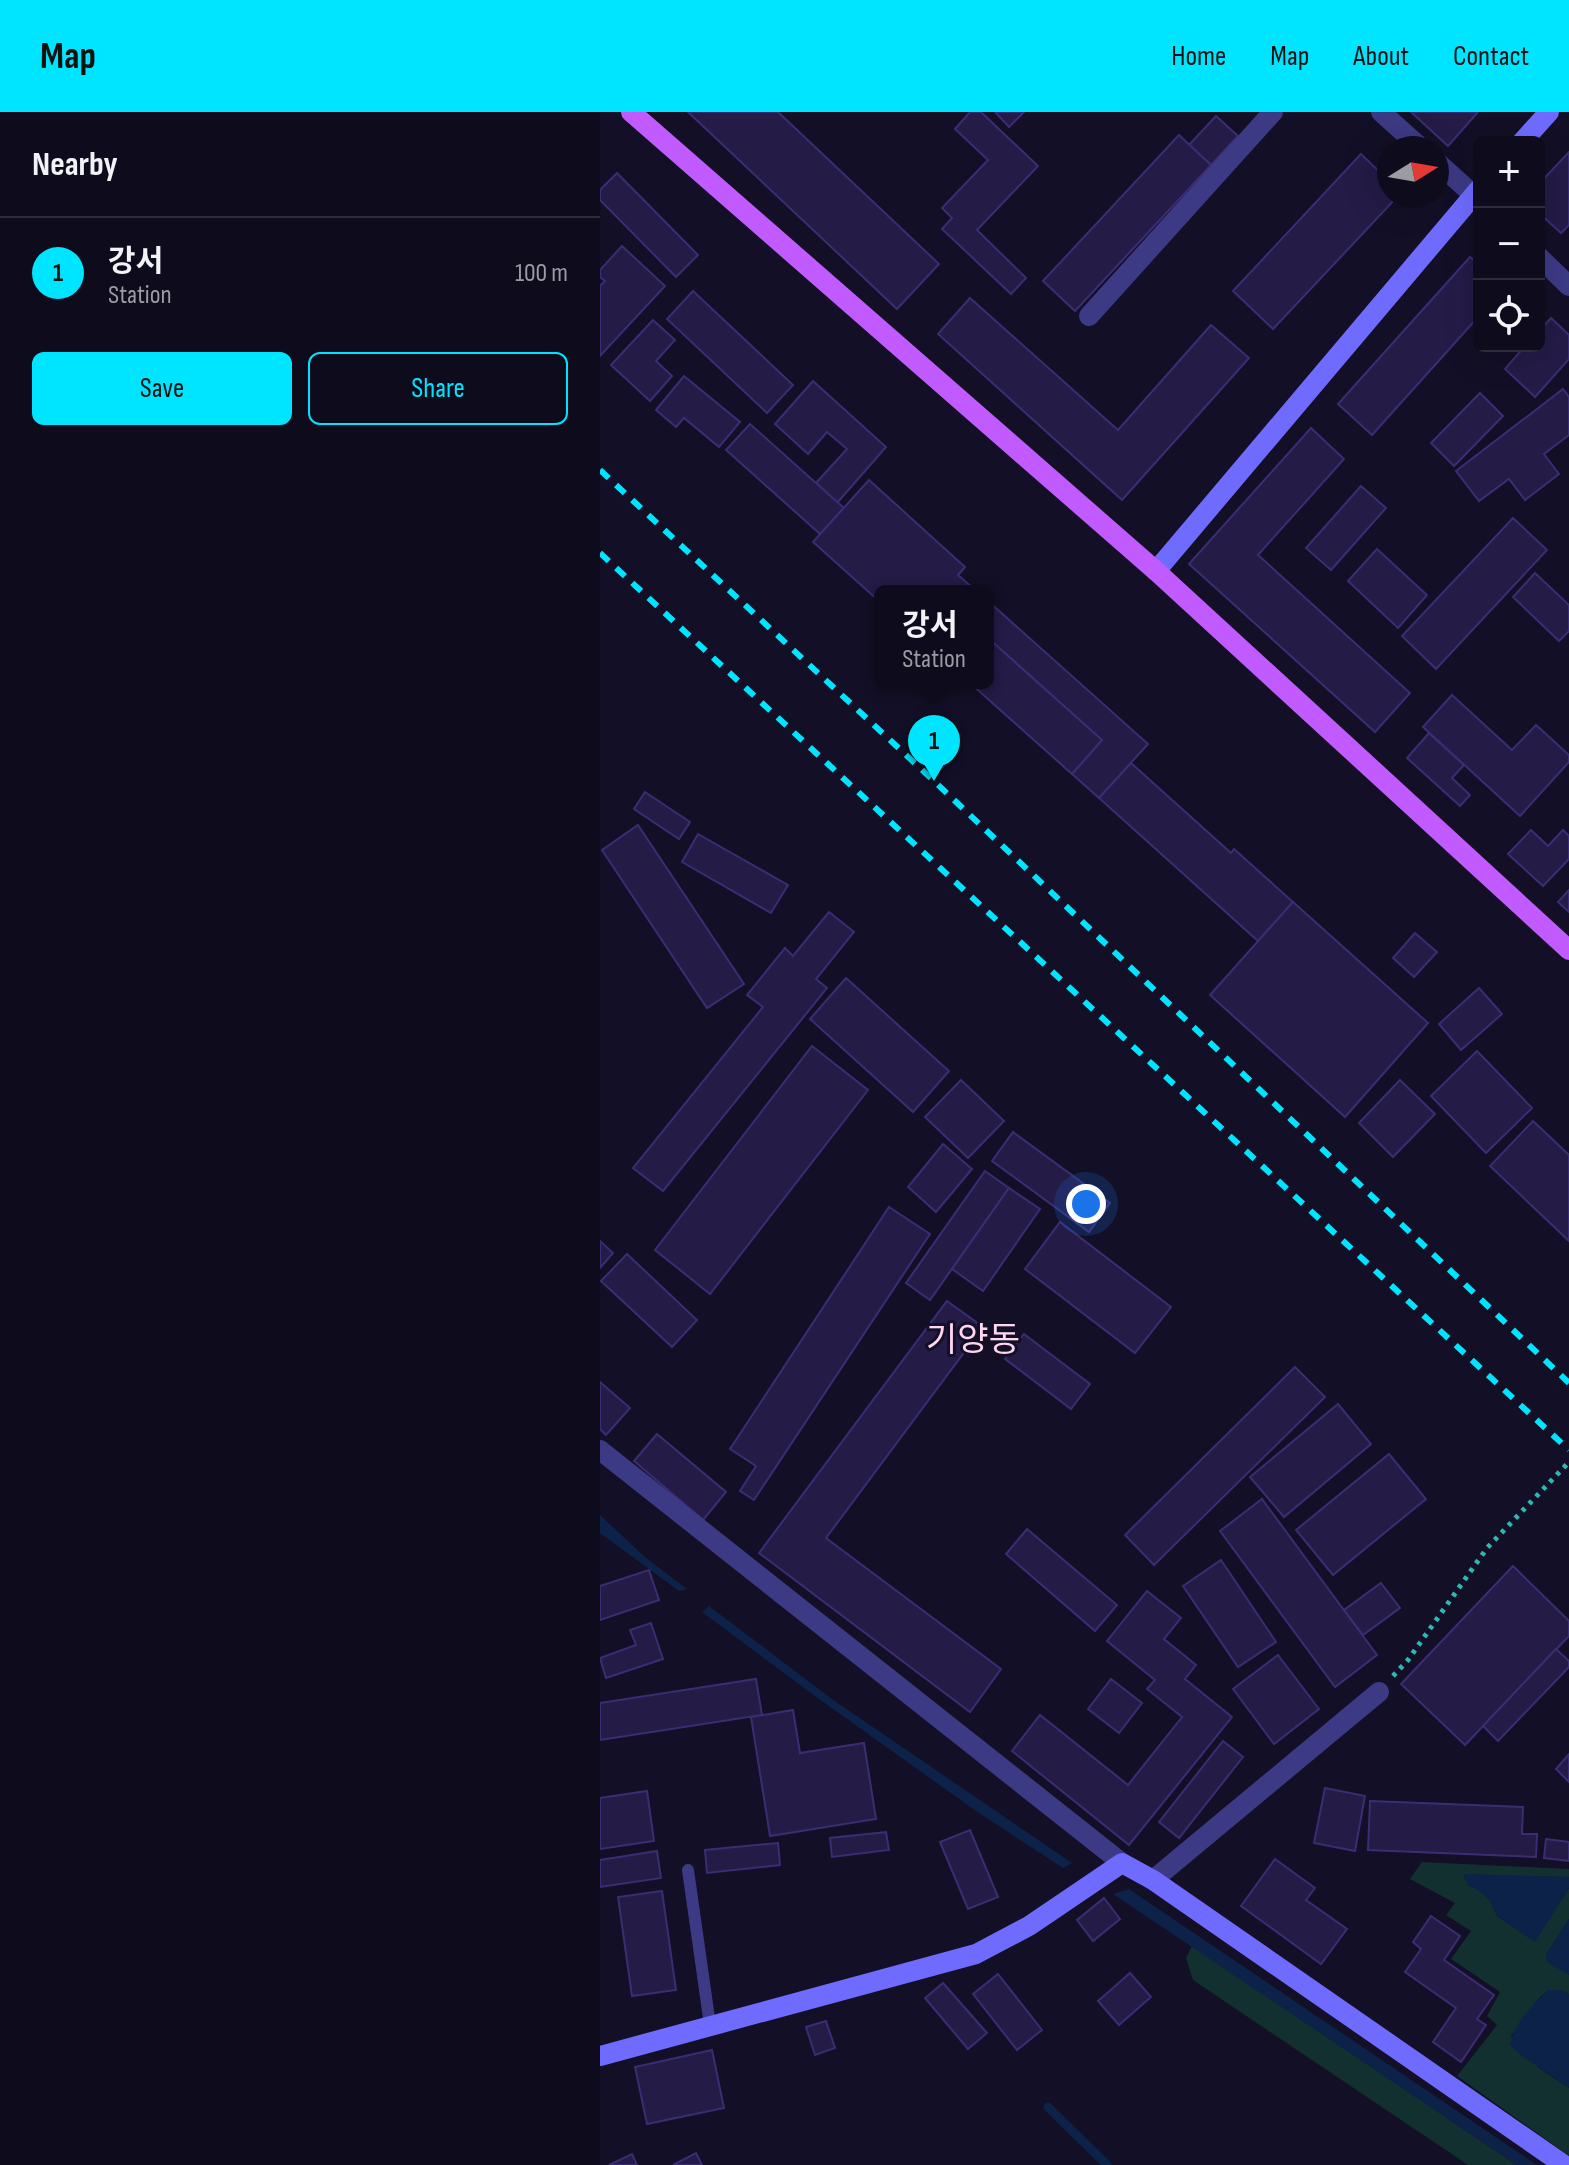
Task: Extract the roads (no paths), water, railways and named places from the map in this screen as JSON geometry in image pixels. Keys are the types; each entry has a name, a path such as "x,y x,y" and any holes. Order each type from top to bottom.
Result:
{"main road":[{"path":"631,112 1156,571 1569,950"}],"street":[{"path":"1089,316 1273,112"},
{"path":"1381,112 1408,136"},
{"path":"1527,136 1549,112"},
{"path":"1449,172 1473,192"},
{"path":"1156,571 1473,200"},
{"path":"1545,263 1569,286"},
{"path":"600,1450 1122,1863 1153,1880 1564,2165"},
{"path":"1153,1880 1379,1692"},
{"path":"600,2056 976,1954 1029,1926 1122,1863"}],"lane":[{"path":"688,1870 710,2025"}],"water":[{"path":"600,1515 646,1558 687,1589 679,1591 600,1533"},
{"path":"709,1606 832,1699 1072,1863 1063,1868 976,1811 702,1612"},
{"path":"1464,1874 1569,1877 1569,1888 1535,1942 1497,1916 1490,1900 1468,1885"},
{"path":"1129,1889 1537,2165 1517,2165 1113,1894"},
{"path":"1569,1919 1569,1975 1547,1962 1546,1955"},
{"path":"1549,1990 1562,1990 1569,1995 1569,2088 1510,2045 1520,2022"}],"waterway":[{"path":"1048,2107 1107,2165"}],"railway":[{"path":"600,470 934,781 1569,1383"},
{"path":"600,553 1569,1450"}],"place":[{"name":"강서","path":"934,781"}],"district":[{"name":"기양동","path":"973,1339"}]}
